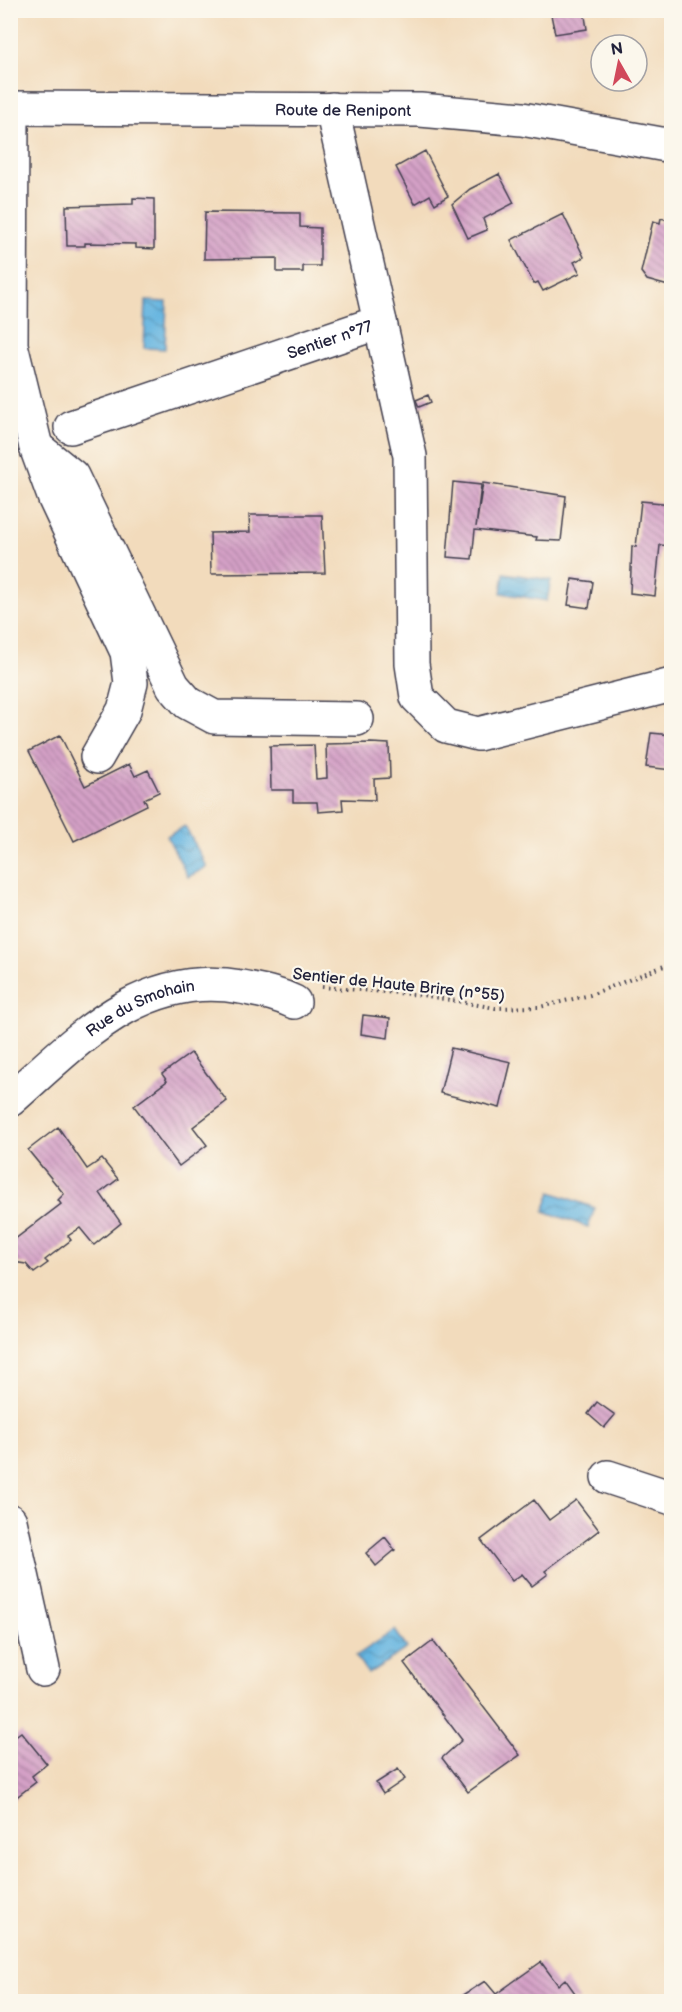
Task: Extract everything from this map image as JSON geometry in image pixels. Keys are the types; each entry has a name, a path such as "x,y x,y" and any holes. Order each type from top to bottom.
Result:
{"street":[{"name":"Route de Renipont","path":"11,108 420,110 522,119 672,146"},
{"path":"11,108 10,345 36,447 54,499 127,652 130,683 124,710 98,757"},
{"name":"Sentier n°77","path":"71,427 381,322 332,109"},
{"path":"381,322 410,456 412,664 417,697 446,726 478,734 672,686"},
{"path":"36,447 72,476 173,686 188,704 214,717 357,719"},
{"name":"Rue du Smohain","path":"10,1100 105,1020 156,992 190,984 219,982 279,994 306,994"},
{"path":"608,1477 672,1498"},
{"path":"10,1521 43,1669"}],"path":[{"name":"Sentier de Haute Brire (n°55)","path":"306,994 422,995 495,1008 540,1007 590,995 672,963"}],"water":[{"path":"146,301 167,302 165,349 144,348"},
{"path":"504,573 551,580 547,601 501,593"},
{"path":"185,826 207,867 188,877 167,836"},
{"path":"551,1192 595,1208 588,1227 544,1211"},
{"path":"395,1630 407,1648 368,1674 356,1656"}],"building":[{"path":"550,10 584,10 587,29 555,34"},
{"path":"425,151 448,196 435,204 430,195 415,204 396,167"},
{"path":"499,174 514,203 483,219 487,230 468,238 452,204 470,189"},
{"path":"133,198 154,199 154,249 136,248 136,244 85,243 85,246 67,246 66,206 133,204"},
{"path":"205,212 300,213 300,227 320,228 320,266 303,266 303,272 277,272 277,258 204,259"},
{"path":"563,214 584,257 574,262 580,273 543,291 538,282 534,284 511,240"},
{"path":"661,218 672,221 672,287 647,280 641,272 653,221 660,223"},
{"path":"428,395 431,402 419,407 416,400"},
{"path":"453,482 481,485 476,527 483,483 566,496 561,541 536,540 537,537 475,530 472,559 447,557"},
{"path":"641,501 672,504 672,546 660,545 655,596 630,593 632,546 636,547"},
{"path":"249,515 322,515 325,573 211,574 210,533 250,532"},
{"path":"572,579 593,582 589,608 568,605"},
{"path":"651,733 672,735 672,770 646,767"},
{"path":"60,735 85,786 129,764 135,776 148,770 159,792 144,799 147,805 74,841 29,751"},
{"path":"326,744 389,744 390,778 374,779 375,800 342,799 343,810 318,812 317,802 293,802 293,790 271,790 270,746 314,745 316,779 327,778"},
{"path":"363,1015 390,1018 388,1038 361,1034"},
{"path":"451,1048 511,1062 500,1108 440,1093"},
{"path":"191,1053 227,1101 193,1127 207,1145 179,1166 134,1106 167,1081 162,1074"},
{"path":"58,1127 87,1169 102,1159 118,1179 100,1193 121,1223 94,1245 80,1228 68,1236 71,1240 45,1260 48,1263 34,1273 26,1264 13,1262 14,1249 10,1243 61,1204 58,1200 64,1194 28,1150"},
{"path":"597,1402 615,1415 604,1428 588,1414"},
{"path":"534,1500 549,1520 576,1500 599,1530 545,1571 548,1574 532,1586 522,1574 512,1581 481,1540"},
{"path":"385,1537 395,1550 376,1566 366,1553"},
{"path":"433,1641 520,1755 468,1792 442,1758 462,1740 404,1663"},
{"path":"21,1732 47,1764 32,1776 36,1782 10,1802 10,1740"},
{"path":"398,1769 405,1779 383,1794 376,1783"},
{"path":"541,1962 558,1985 565,1979 580,2000 466,2002 462,1996 485,1981 496,1994"}]}
